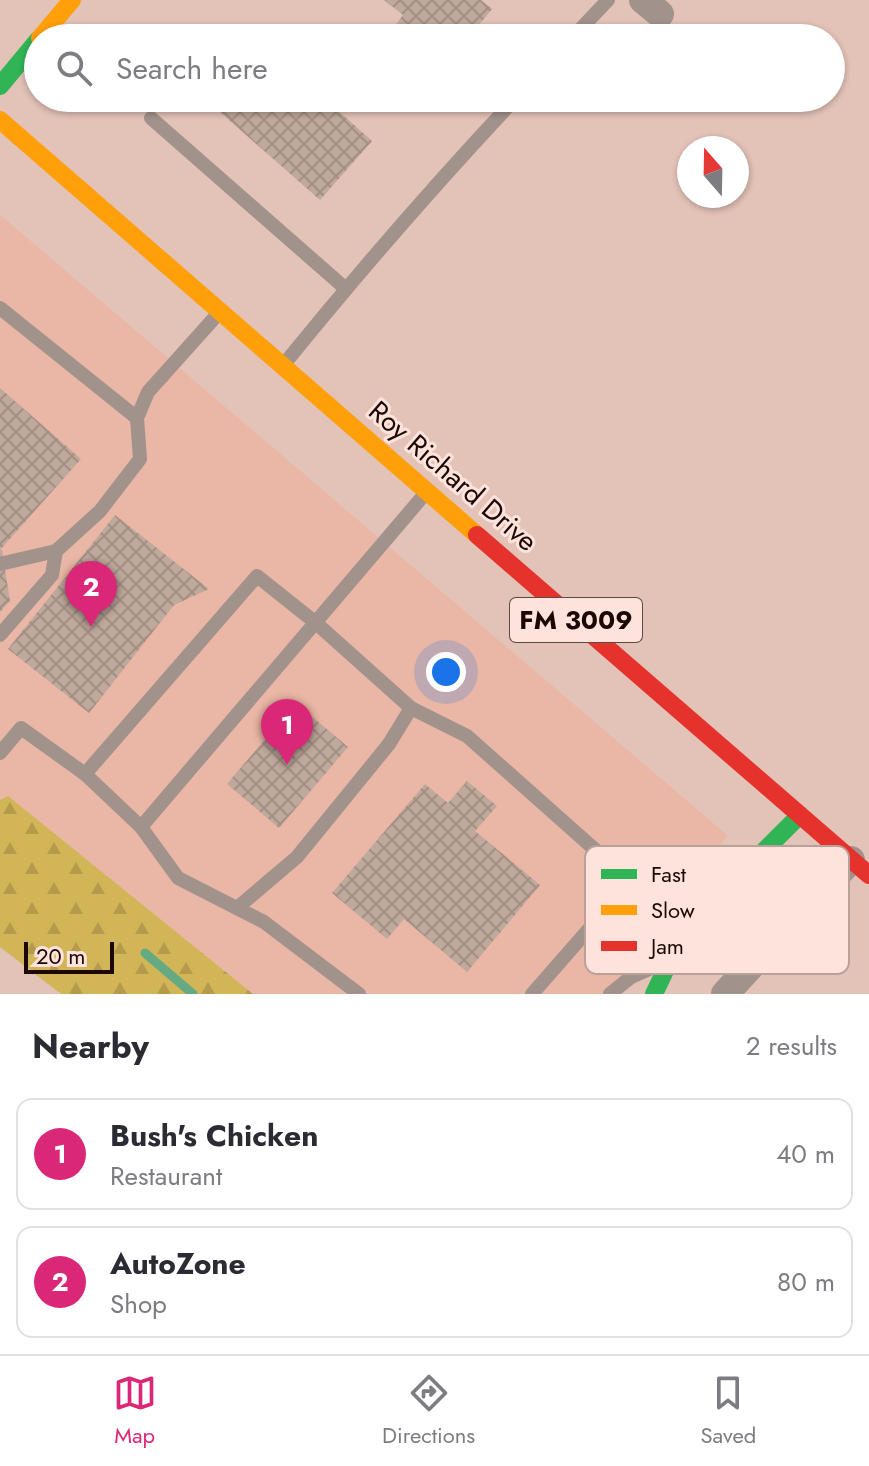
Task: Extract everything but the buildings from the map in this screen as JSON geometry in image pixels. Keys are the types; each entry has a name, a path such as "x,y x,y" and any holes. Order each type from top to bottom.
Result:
{"main road":[{"path":"52,24 72,0"},
{"path":"0,86 24,57"},
{"name":"Roy Richard Drive","path":"0,120 836,846"},
{"path":"769,846 800,815"},
{"path":"654,994 663,974"}],"street":[{"path":"725,994 743,974"}],"lane":[{"path":"585,24 608,0"},
{"path":"283,366 346,289 503,112"},
{"path":"151,118 346,289"},
{"path":"0,308 137,418"},
{"path":"0,564 56,551 100,511 140,459 137,418 148,392 220,311"},
{"path":"141,827 428,491"},
{"path":"0,635 52,575 56,551"},
{"path":"85,774 257,576 316,623 411,708 467,736 591,846"},
{"path":"237,908 297,857 389,744 411,708"},
{"path":"0,753 21,728 85,774 141,827 178,878 264,922 359,994"},
{"path":"532,994 585,934"},
{"path":"610,994 639,974"}],"shaded area":[{"path":"0,215 727,835 720,846 585,846 585,974 635,974 622,994 253,994 9,797 0,800"}],"green space":[{"path":"8,796 253,994 61,994 0,947 0,800"}],"waterway":[{"path":"145,953 193,994"}],"traffic: fast":[{"path":"0,86 24,57"},
{"path":"769,846 800,815"},
{"path":"654,994 663,974"}],"traffic: slow":[{"path":"52,24 72,0"},
{"path":"0,120 477,535"}],"traffic: jam":[{"path":"477,535 836,846"},
{"path":"849,858 869,875"}],"place":[{"name":"AutoZone","path":"91,627"},
{"name":"Bush's Chicken","path":"287,765"}]}
